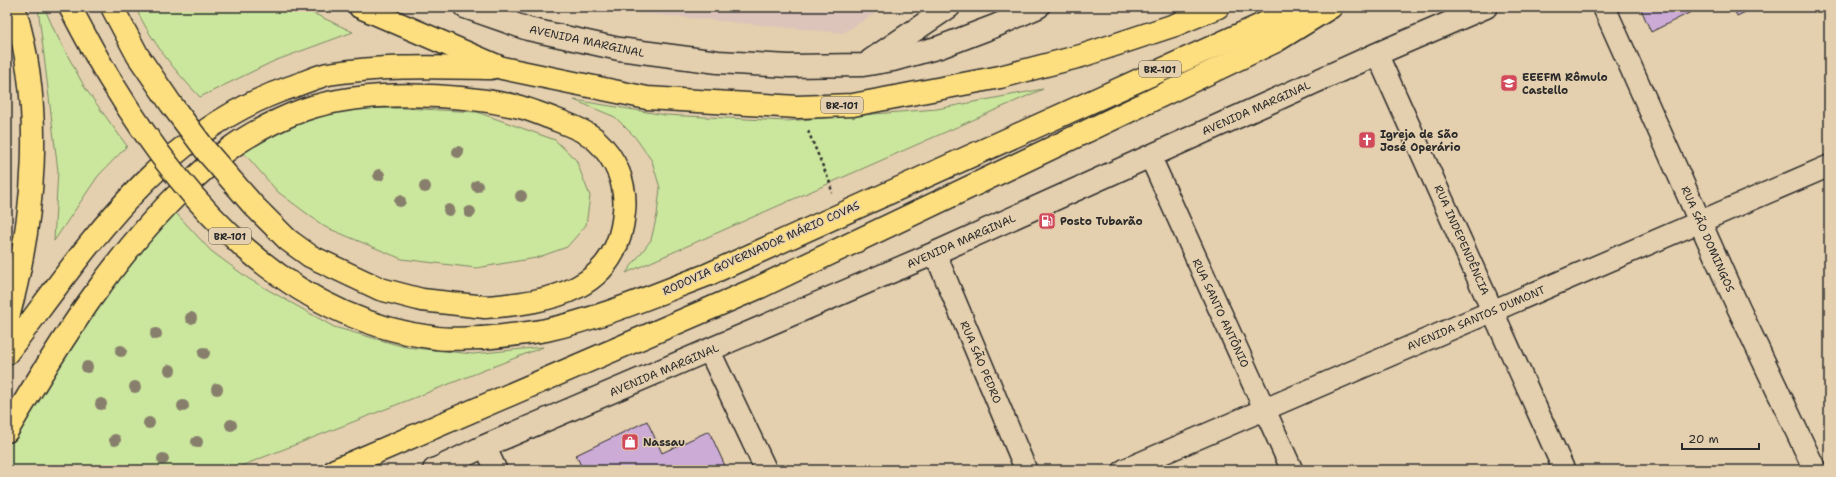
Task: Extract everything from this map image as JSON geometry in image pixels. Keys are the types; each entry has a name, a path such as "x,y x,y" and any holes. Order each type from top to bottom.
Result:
{"main road":[{"path":"7,321 16,288 30,204 32,146 30,93 22,33 14,7"},
{"name":"RODOVIA GOVERNADOR MÁRIO COVAS","path":"70,7 110,80 144,133 192,196 232,237 269,268 306,294 343,312 392,329 437,338 482,338 545,330 630,305 707,275 837,215 1301,7"},
{"path":"7,431 73,326 118,262 159,213 198,174 238,143 268,126 303,110 345,100 400,95 469,99 521,108 564,123 592,137 608,153 621,176 625,202 623,232 611,258 599,273 574,289 555,297 524,304 486,307 422,300 380,289 310,256 288,240 253,205 207,152 171,104 138,56 112,7"},
{"name":"BR-101","path":"360,7 502,68 647,98 797,107 853,105 1000,77 1081,56 1175,25 1218,7"},
{"path":"1175,25 1196,7"},
{"path":"335,470 760,287 1276,41 1331,7"},
{"path":"7,353 82,251 123,204 163,164 200,134 233,114 267,95 327,75 381,68 502,68"}],"street":[{"name":"AVENIDA MARGINAL","path":"465,7 528,29 619,50 718,62 789,66 863,65 893,60 940,47 1038,7"},
{"path":"863,65 950,7"},
{"name":"AVENIDA MARGINAL","path":"434,470 485,446 935,253 1377,54 1486,7"},
{"name":"RUA SÃO DOMINGOS","path":"1604,7 1738,307 1815,470"},
{"name":"RUA INDEPENDÊNCIA","path":"1377,54 1494,310 1564,470"},
{"name":"RUA SANTO ANTÔNIO","path":"1150,156 1292,470"},
{"name":"AVENIDA SANTOS DUMONT","path":"1124,470 1266,410 1494,310 1700,223 1829,166"},
{"name":"RUA SÃO PEDRO","path":"935,253 1026,470"},
{"path":"709,350 766,470"},
{"path":"485,446 496,470"}],"path":[{"path":"797,107 830,183 837,215"}],"shaded area":[{"path":"577,7 886,7 843,33"}],"green space":[{"path":"38,7 44,7 54,30 85,88 127,146 98,176 54,241 58,171"},
{"path":"135,7 300,7 353,32 274,61 200,97 164,55"},
{"path":"1043,89 626,273 651,240 657,215 660,188 652,161 635,137 615,117 574,100 665,115 786,121 937,109"},
{"path":"403,108 477,112 555,140 576,160 590,196 586,225 567,247 536,258 476,268 402,259 325,227 278,192 244,153 282,128 337,109"},
{"path":"175,212 211,251 249,279 334,327 405,347 473,354 543,347 231,470 7,470 7,444 90,314 151,229"}],"building":[{"path":"1640,7 1701,7 1651,32"},
{"path":"1733,7 1756,7 1737,16"},
{"name":"Nassau","path":"647,421 662,453 709,431 727,470 583,470 576,455"}],"place":[{"name":"EEEFM Rômulo Castello","path":"1509,83"},
{"name":"Igreja de São José Operário","path":"1367,140"},
{"name":"Posto Tubarão","path":"1047,221"},
{"name":"Nassau","path":"630,442"}]}
